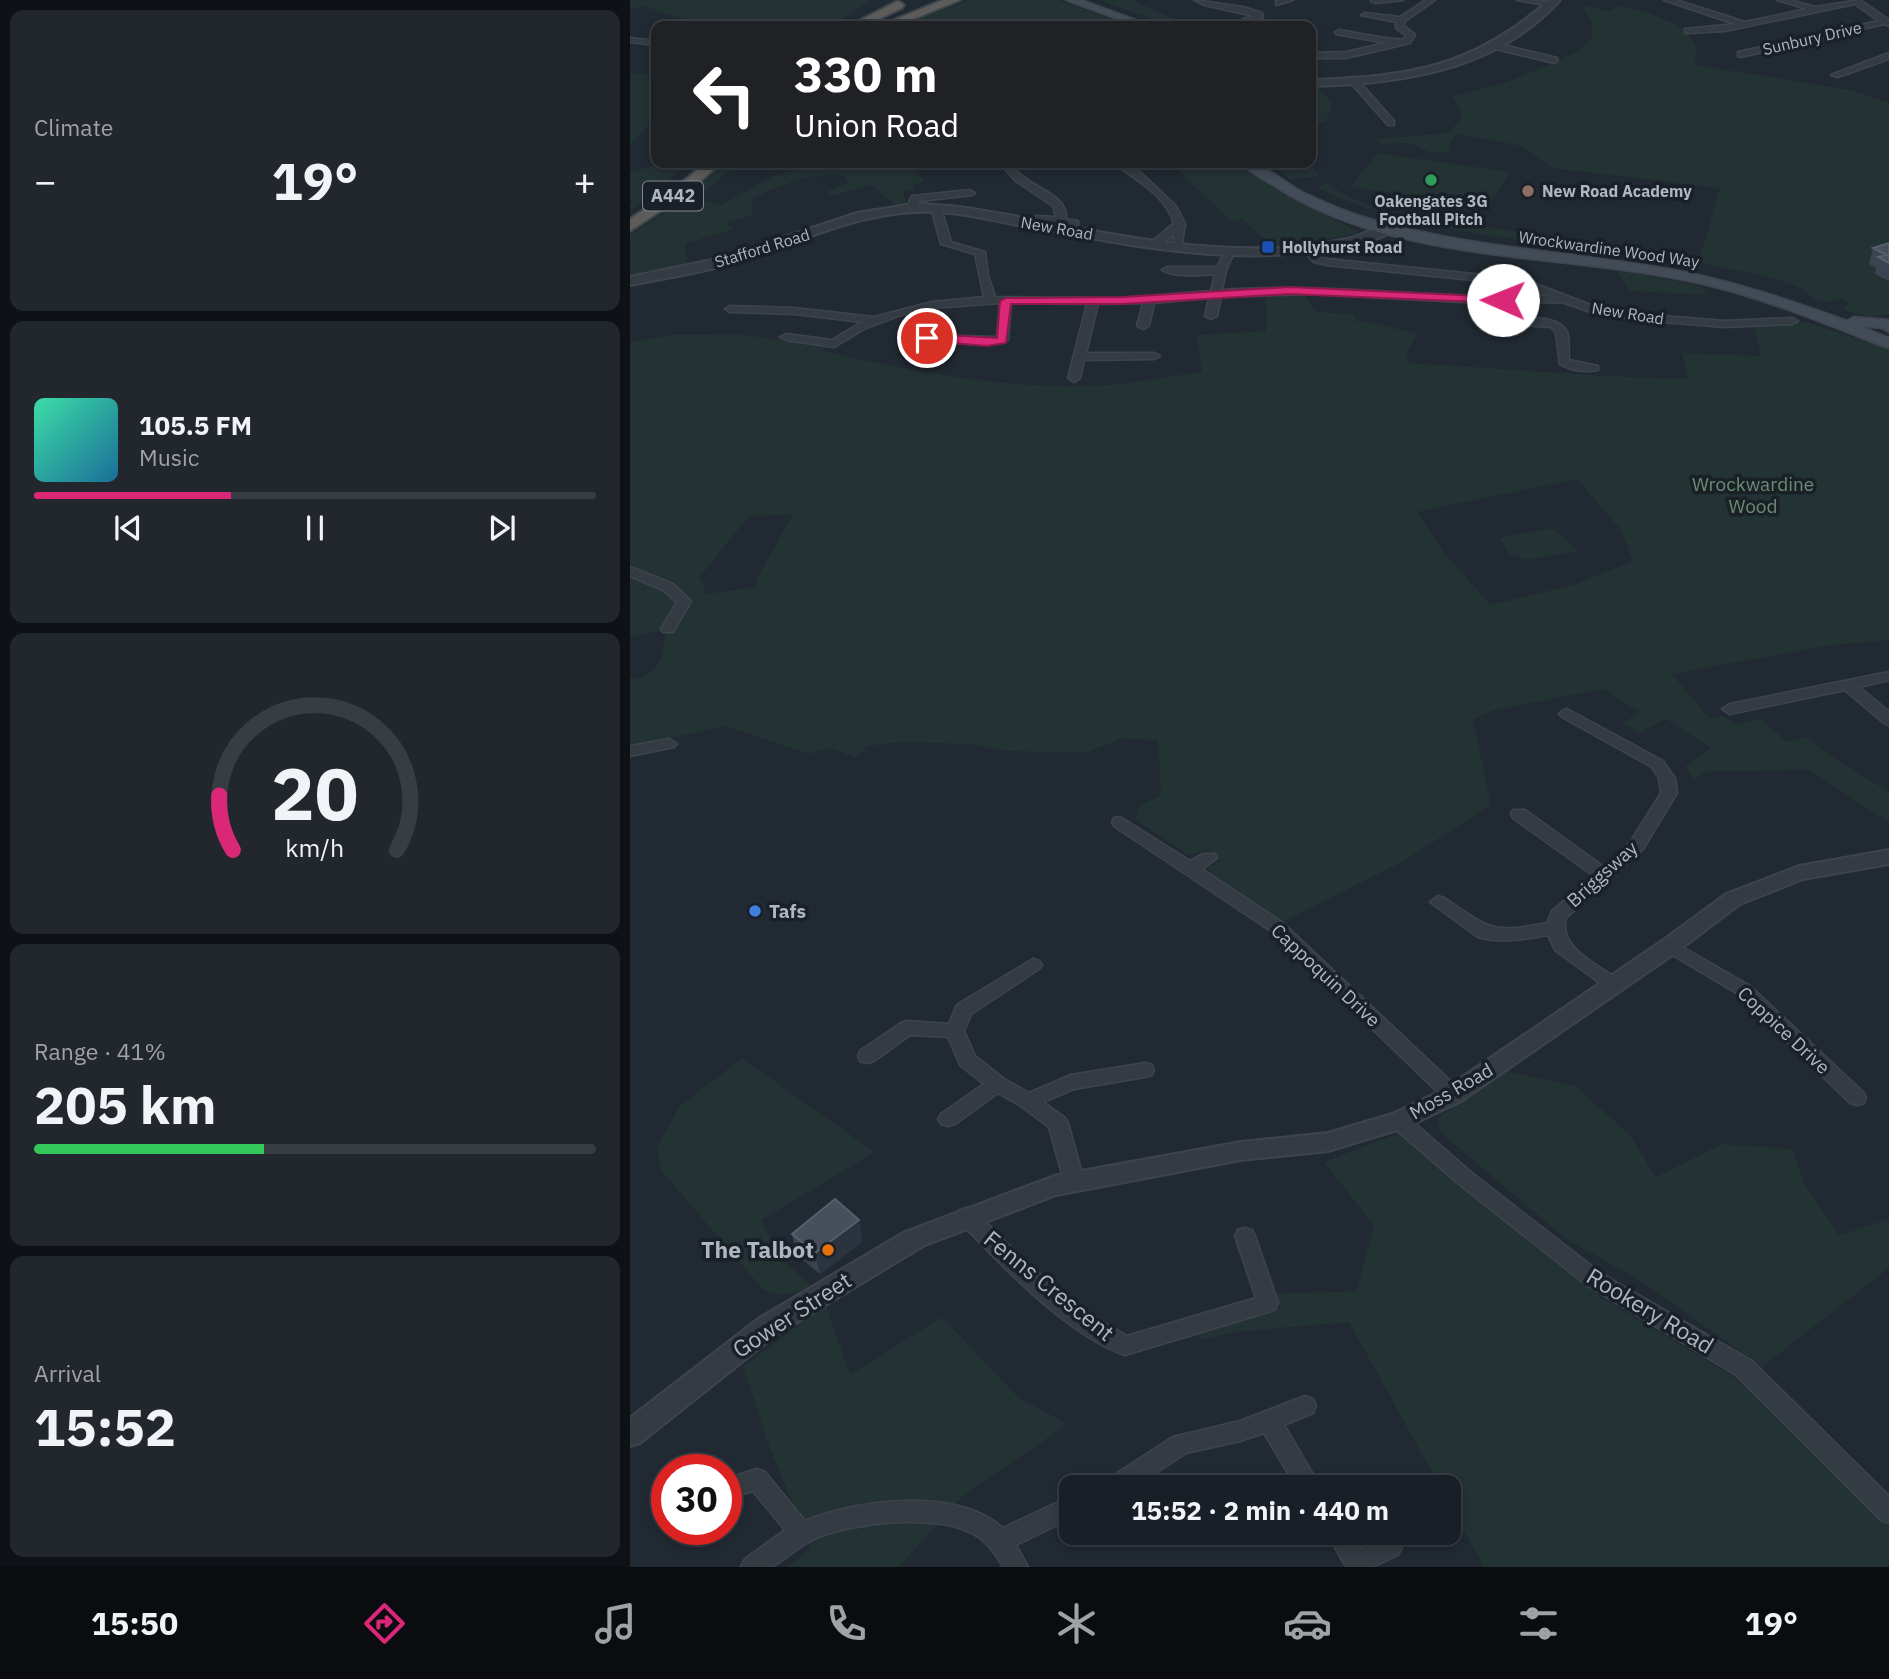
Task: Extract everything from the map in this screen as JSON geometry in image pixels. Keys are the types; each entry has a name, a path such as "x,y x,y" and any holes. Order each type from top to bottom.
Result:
{"highway":[{"path":"851,21 885,0"},
{"path":"866,21 911,0"},
{"path":"879,21 923,0"},
{"path":"898,21 954,0"},
{"name":"A442","path":"630,216 693,168"},
{"name":"A442","path":"630,226 682,190 708,168"}],"main road":[{"path":"1071,0 1132,21"},
{"name":"Wrockwardine Wood Way","path":"1255,168 1279,184 1315,202 1443,243 1633,267 1700,279 1784,302 1867,332 1889,331"},
{"name":"Wrockwardine Wood Way","path":"1264,168 1295,188 1390,228 1476,245 1646,266 1688,274 1755,290 1839,317 1867,332"},
{"path":"1839,317 1889,331"}],"street":[{"path":"1198,0 1219,8 1235,7 1259,15 1245,21"},
{"path":"1279,3 1289,0"},
{"path":"1375,1 1399,0"},
{"path":"1316,57 1346,55 1407,40 1411,35 1399,26 1401,20 1431,0"},
{"path":"1521,0 1553,2"},
{"path":"1668,0 1743,25"},
{"path":"1781,0 1815,9"},
{"path":"1688,31 1743,25 1856,0 1886,23"},
{"path":"1316,83 1354,81 1431,69 1496,46 1553,2"},
{"path":"1365,15 1401,20"},
{"name":"Sunbury Drive","path":"1741,54 1886,23"},
{"path":"1339,32 1370,36 1394,44"},
{"path":"630,40 651,42"},
{"path":"1496,46 1554,60"},
{"path":"1835,75 1889,56"},
{"path":"1354,81 1391,122"},
{"path":"1009,168 1021,181 1050,197 1061,210 1062,217 1058,221"},
{"path":"1131,168 1176,211 1180,224 1177,247"},
{"path":"912,209 915,198 970,193"},
{"path":"936,208 946,244 980,252 990,302"},
{"name":"New Road","path":"892,212 936,208 1156,244 1229,253 1306,249 1360,240 1390,228"},
{"name":"Stafford Road","path":"630,281 724,261 851,220 892,212"},
{"path":"1039,218 1073,223"},
{"path":"1156,244 1180,224"},
{"name":"New Road","path":"1306,249 1318,260 1392,283 1523,282 1595,310 1651,319 1725,324 1792,321"},
{"path":"1212,316 1221,270 1229,253"},
{"path":"1167,270 1221,270"},
{"path":"786,337 834,344 851,329 877,320 938,305 1006,301 1149,299 1217,293 1310,291 1392,283 1486,300 1565,298"},
{"path":"1143,326 1149,299"},
{"path":"1074,378 1094,300"},
{"path":"1486,300 1485,320 1504,324 1553,323 1560,328 1562,335 1564,362 1571,366 1594,368"},
{"path":"927,338 987,342 1002,340 1006,301"},
{"path":"738,307 877,320"},
{"path":"1078,357 1154,356"},
{"path":"630,571 668,587 684,601 668,629"},
{"path":"1730,709 1889,676"},
{"path":"1846,683 1889,720"},
{"name":"Briggsway","path":"1567,714 1658,764 1667,778 1669,793 1637,845 1558,915 1554,928 1561,946 1614,985"},
{"path":"630,751 669,744"},
{"path":"1519,814 1605,876"},
{"name":"Cappoquin Drive","path":"1120,822 1278,927 1453,1095"},
{"name":"Moss Road","path":"967,1216 1074,1181 1241,1151 1328,1142 1399,1121 1453,1095 1670,946 1732,899 1764,885 1840,864 1889,857"},
{"path":"1191,869 1209,858"},
{"path":"1438,902 1484,933 1510,936 1554,928"},
{"name":"Coppice Drive","path":"1670,946 1744,990 1857,1098"},
{"path":"1033,965 963,1010 955,1031 967,1060 997,1084 1028,1101 1058,1123 1074,1181"},
{"path":"867,1056 907,1028 955,1031"},
{"path":"1028,1101 1071,1082 1145,1070"},
{"path":"948,1119 997,1084"},
{"name":"Rookery Road","path":"1399,1121 1466,1179 1595,1280 1745,1368 1889,1512"},
{"name":"Fenns Crescent","path":"967,1216 1005,1256 1101,1334 1125,1346 1268,1303 1245,1236"},
{"name":"Gower Street","path":"630,1434 767,1327 914,1239 967,1216"},
{"path":"1133,1475 1181,1444 1240,1431 1306,1406"},
{"path":"1269,1421 1302,1475"},
{"path":"742,1484 757,1479 801,1533"},
{"path":"753,1567 801,1533 852,1517 934,1514 967,1519 985,1528 1001,1541 1016,1567"},
{"path":"1001,1541 1059,1514"},
{"path":"1346,1545 1358,1565 1391,1547"}],"green space":[{"path":"630,0 872,0 840,21 690,21 643,6 630,10"},
{"path":"972,0 1058,0 1117,21 909,21"},
{"path":"1099,0 1132,0 1179,21 1159,21"},
{"path":"1581,4 1607,11 1621,6 1646,12 1675,24 1690,35 1697,50 1694,65 1850,90 1889,103 1889,314 1869,317 1843,310 1849,302 1841,299 1818,300 1792,285 1747,272 1664,257 1513,239 1413,221 1365,207 1318,188 1325,182 1362,202 1425,218 1700,257 1720,188 1552,168 1522,146 1458,134 1451,141 1448,151 1435,153 1407,143 1381,144 1378,139 1449,133 1463,115 1452,97 1506,82 1555,63 1583,48 1593,35 1591,22"},
{"path":"630,73 651,75 651,122 630,146"},
{"path":"1316,85 1332,103 1326,122 1316,125"},
{"name":"Oakengates 3G Football Pitch","path":"1378,153 1511,172 1488,207 1350,187"},
{"path":"651,166 684,168 630,210 630,204 634,202 630,200 630,173"},
{"path":"720,168 733,168 697,198 721,205 773,176 801,168 918,168 916,172 924,181 912,185 915,189 903,192 907,207 899,208 871,185 833,196 826,192 848,183 844,176 797,180 752,199 752,215 726,223 734,229 685,244 688,266 630,277 630,235 688,195"},
{"path":"1176,168 1245,168 1336,221 1356,229 1356,233 1315,242 1270,245 1242,219 1231,222"},
{"path":"1278,168 1313,168 1319,176 1291,180"},
{"path":"1617,270 1701,286 1709,295 1629,291"},
{"name":"Wrockwardine Wood","path":"1304,294 1317,312 1355,314 1356,321 1418,333 1407,352 1408,363 1688,379 1682,353 1761,356 1754,326 1807,322 1889,349 1889,640 1832,645 1672,674 1710,719 1723,716 1736,725 1760,718 1787,742 1808,737 1822,750 1889,792 1889,822 1808,770 1707,771 1694,779 1685,767 1711,748 1666,719 1639,733 1623,723 1640,712 1603,689 1495,710 1473,719 1491,805 1402,862 1281,923 1206,868 1221,860 1208,850 1188,855 1135,819 1140,805 1161,795 1158,740 1123,738 1085,753 1008,751 968,744 901,742 867,746 856,758 831,748 808,754 726,726 630,747 630,677 640,679 658,664 663,653 665,630 630,637 630,342 672,335 739,334 827,347 822,351 986,381 1052,386 1100,386 1202,372 1197,335 1266,331 1266,295","holes":["1577,479 1621,530 1633,561 1576,584 1491,605 1444,553 1417,512","793,514 757,578 757,587 705,594 704,584 699,578 749,516"]},
{"path":"1553,528 1578,551 1526,560 1509,554 1499,538"},
{"path":"742,1058 875,1152 761,1220 781,1258 811,1286 793,1293 776,1294 763,1290 661,1170 657,1147 679,1107"},
{"path":"1506,1071 1575,1086 1629,1134 1656,1177 1722,1144 1793,1149 1804,1183 1839,1235 1889,1219 1889,1268 1762,1367 1642,1282 1565,1238 1440,1132 1437,1118"},
{"path":"1399,1133 1602,1298 1723,1370 1766,1401 1889,1525 1889,1567 1484,1567 1461,1526 1461,1475 1433,1475 1349,1322 1234,1332 1202,1340 1197,1332 1281,1308 1275,1294 1357,1291 1374,1226 1324,1162"},
{"path":"826,1304 850,1375 942,1317 1018,1397 1068,1424 962,1497 899,1567 787,1567 811,1549 769,1446 743,1367"}],"building":[{"path":"1889,243 1889,263 1878,257 1887,255 1873,248"},
{"path":"835,1199 859,1220 815,1253 792,1234"}],"place":[{"name":"Oakengates 3G Football Pitch","path":"1431,180"},
{"name":"New Road Academy","path":"1528,191"},
{"name":"Hollyhurst Road","path":"1268,247"},
{"name":"Tafs","path":"755,911"},
{"name":"The Talbot","path":"828,1250"}],"route":[{"path":"927,338 987,342 1002,340 1006,301 1122,301 1200,294 1289,291 1503,300"}]}
